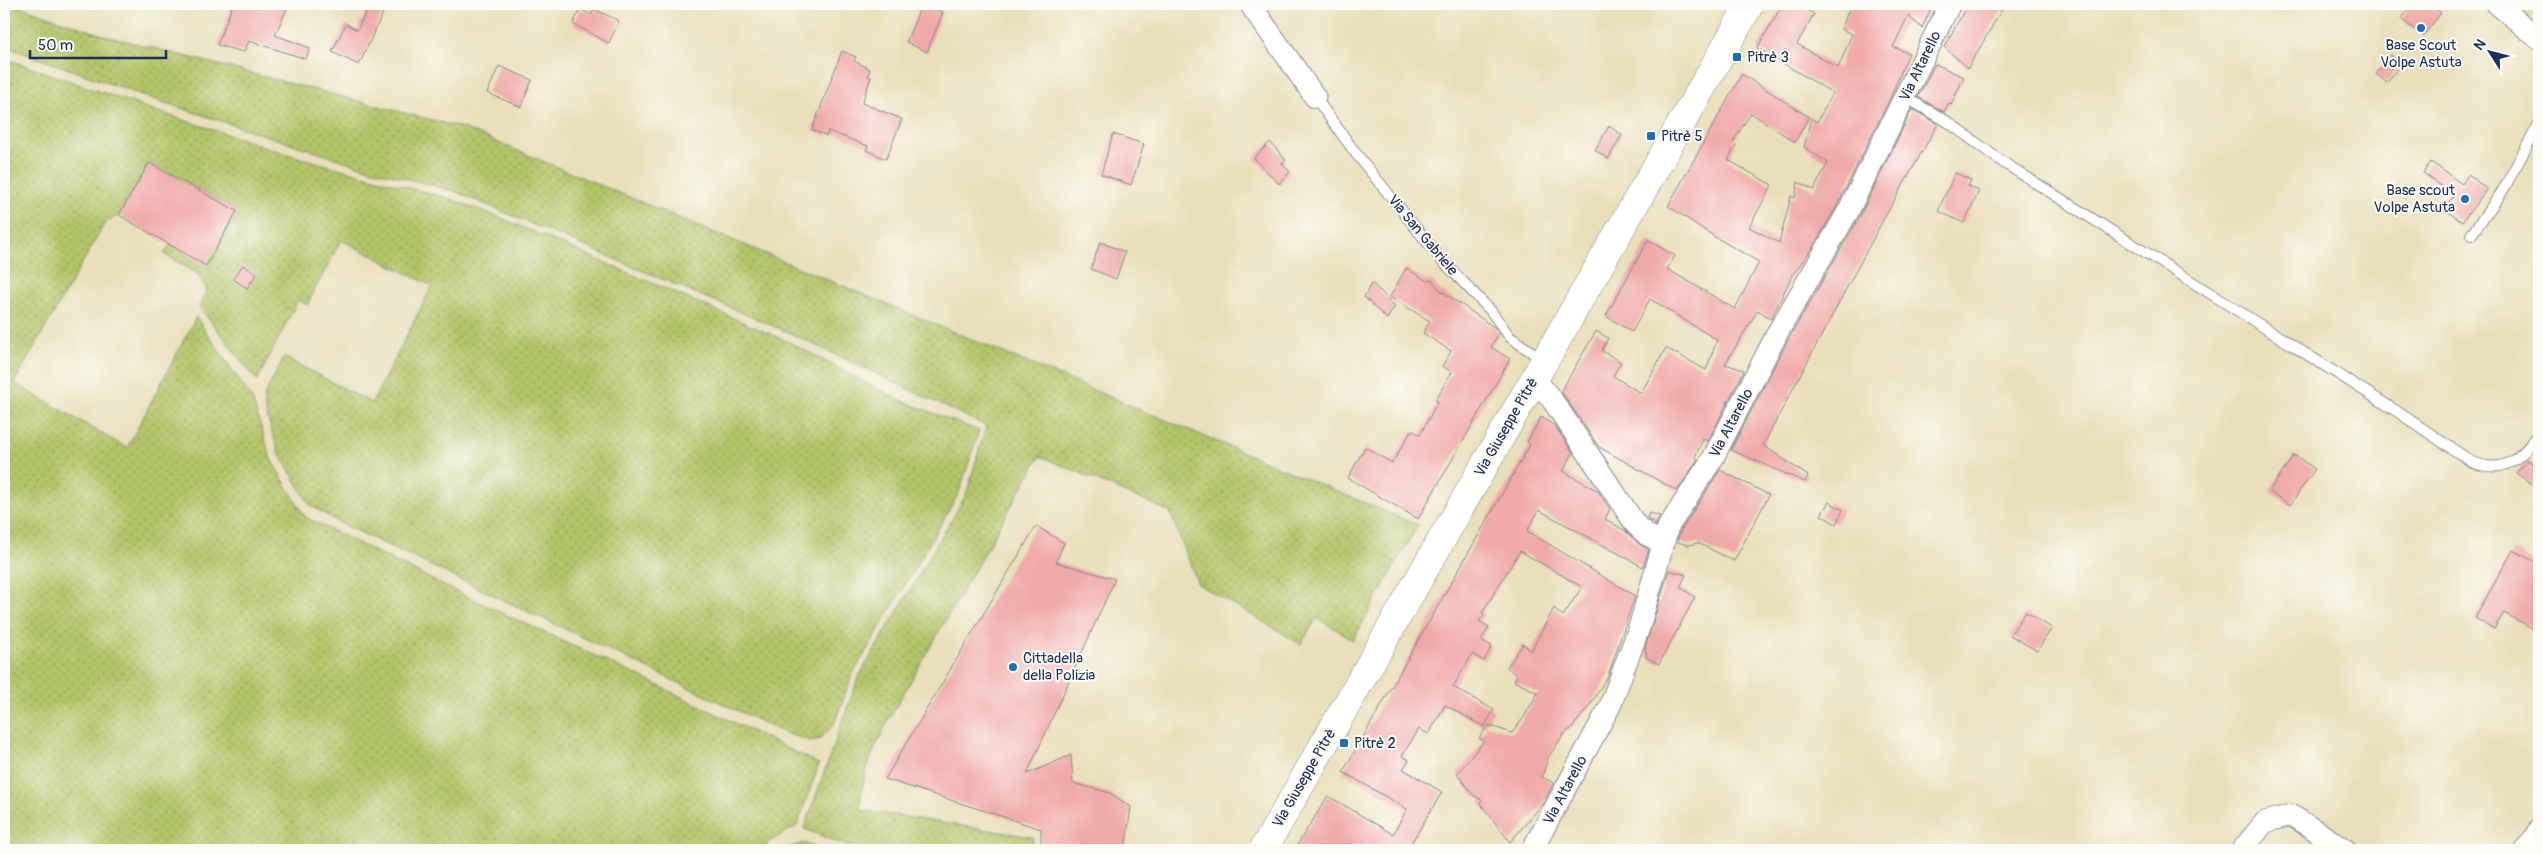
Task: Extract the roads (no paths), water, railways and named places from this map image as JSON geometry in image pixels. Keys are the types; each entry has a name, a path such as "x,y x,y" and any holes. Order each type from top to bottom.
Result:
{"street":[{"path":"1250,4 1315,97"},
{"name":"Via Giuseppe Pitrè","path":"1263,850 1750,4"},
{"name":"Via Altarello","path":"1532,850 1610,706 1638,628 1668,527 1713,458 1779,330 1848,210 1950,4"},
{"path":"2497,4 2539,38"},
{"name":"Via San Gabriele","path":"1539,370 1554,400 1636,525 1647,535 1664,543"},
{"path":"2242,850 2265,822 2290,815 2346,850"},
{"path":"2526,850 2539,830"}],"lane":[{"name":"Via San Gabriele","path":"1315,97 1354,151 1440,258 1490,310 1510,337 1539,370"},
{"path":"1905,97 1948,122 2001,161 2398,412 2472,462 2485,467 2500,468 2514,461 2539,434"},
{"path":"2471,236 2502,192 2539,124"}],"place":[{"name":"Base Scout Volpe Astuta","path":"2421,28"},
{"name":"Pitrè 3","path":"1737,57"},
{"name":"Pitrè 5","path":"1651,136"},
{"name":"Base scout Volpe Astuta","path":"2465,199"},
{"name":"Cittadella della Polizia","path":"1013,667"},
{"name":"Pitrè 2","path":"1344,743"}]}
